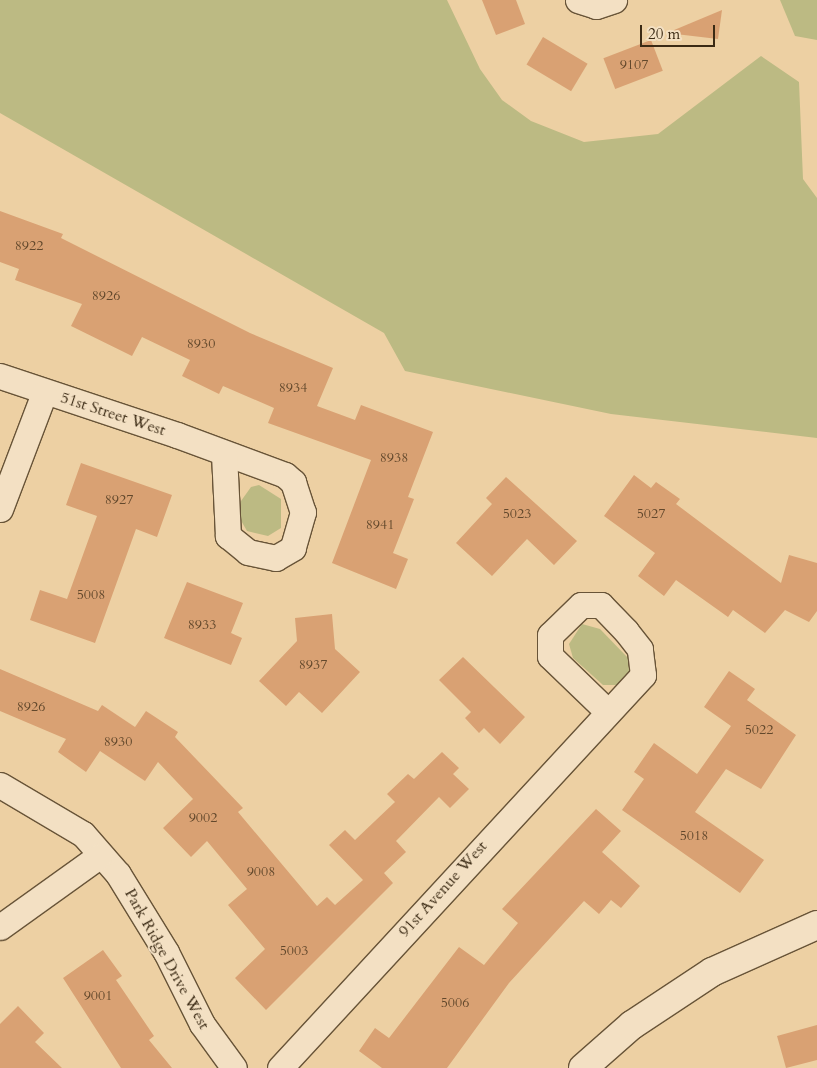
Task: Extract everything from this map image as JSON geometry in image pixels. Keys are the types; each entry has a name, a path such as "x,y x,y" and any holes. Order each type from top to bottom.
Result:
{"street":[{"path":"578,0 596,6 614,0"},
{"name":"51st Street West","path":"0,376 224,454"},
{"path":"0,509 44,392"},
{"name":"91st Avenue West","path":"280,1068 607,711"},
{"name":"Park Ridge Drive West","path":"0,785 83,834 141,909 202,1024 234,1068"},
{"path":"0,928 99,856"},
{"path":"590,1065 640,1020 712,972 817,926"}],"shaded area":[{"path":"0,0 447,0 480,69 502,100 531,121 584,142 658,134 761,56 799,82 803,179 817,198 817,438 611,414 405,371 384,333 0,113"},
{"path":"780,0 817,0 817,40 795,36"},
{"path":"259,485 281,499 281,528 268,536 247,531 239,517 241,501 251,487"},
{"path":"582,624 600,629 629,659 629,674 619,685 603,685 573,658 569,644"}],"building":[{"path":"482,0 516,0 525,24 496,35"},
{"path":"722,10 718,39 667,33"},
{"path":"543,37 588,64 571,91 527,64"},
{"path":"651,40 663,71 615,89 603,58"},
{"path":"0,211 63,234 61,238 250,333 333,368 317,406 355,420 361,405 433,432 408,497 414,499 393,553 408,559 396,589 332,563 371,460 268,423 274,408 223,386 219,394 182,376 190,360 142,337 132,356 71,326 82,304 15,280 19,269 0,262"},
{"path":"81,463 172,495 157,537 136,529 95,643 30,620 40,590 67,599 97,516 66,505"},
{"path":"634,475 651,488 656,482 680,499 676,504 781,583 789,555 817,563 817,611 809,622 785,610 765,633 733,610 728,617 676,580 664,596 638,576 655,553 604,516"},
{"path":"506,477 577,541 554,565 527,539 492,576 456,543 492,504 486,498"},
{"path":"187,582 243,603 231,633 242,638 231,665 164,638"},
{"path":"332,614 335,649 360,672 322,713 299,692 286,706 259,681 297,641 295,618"},
{"path":"463,657 525,717 500,744 484,728 479,733 465,718 471,712 439,680"},
{"path":"0,669 98,711 102,705 135,727 146,711 178,732 175,737 243,808 238,812 317,906 327,897 335,905 363,880 329,845 345,830 355,840 395,802 387,794 408,774 414,779 442,752 459,768 453,774 469,789 450,808 439,797 396,841 406,852 384,873 393,883 266,1010 235,978 265,949 228,905 247,889 207,841 191,857 163,828 193,799 158,762 145,781 100,751 86,772 58,752 66,739 0,711"},
{"path":"729,671 755,689 747,700 796,735 761,789 726,769 695,812 764,860 740,893 622,810 644,779 634,772 654,743 697,774 731,726 704,707"},
{"path":"596,809 621,831 602,852 640,886 621,908 611,900 599,914 584,901 509,983 447,1068 382,1068 359,1051 375,1028 389,1038 459,947 484,965 518,923 502,909"},
{"path":"103,950 122,976 116,980 154,1036 149,1040 172,1068 121,1068 63,978"},
{"path":"18,1006 44,1033 35,1042 62,1068 0,1068 0,1024"},
{"path":"817,1025 817,1060 786,1068 777,1036"}]}
